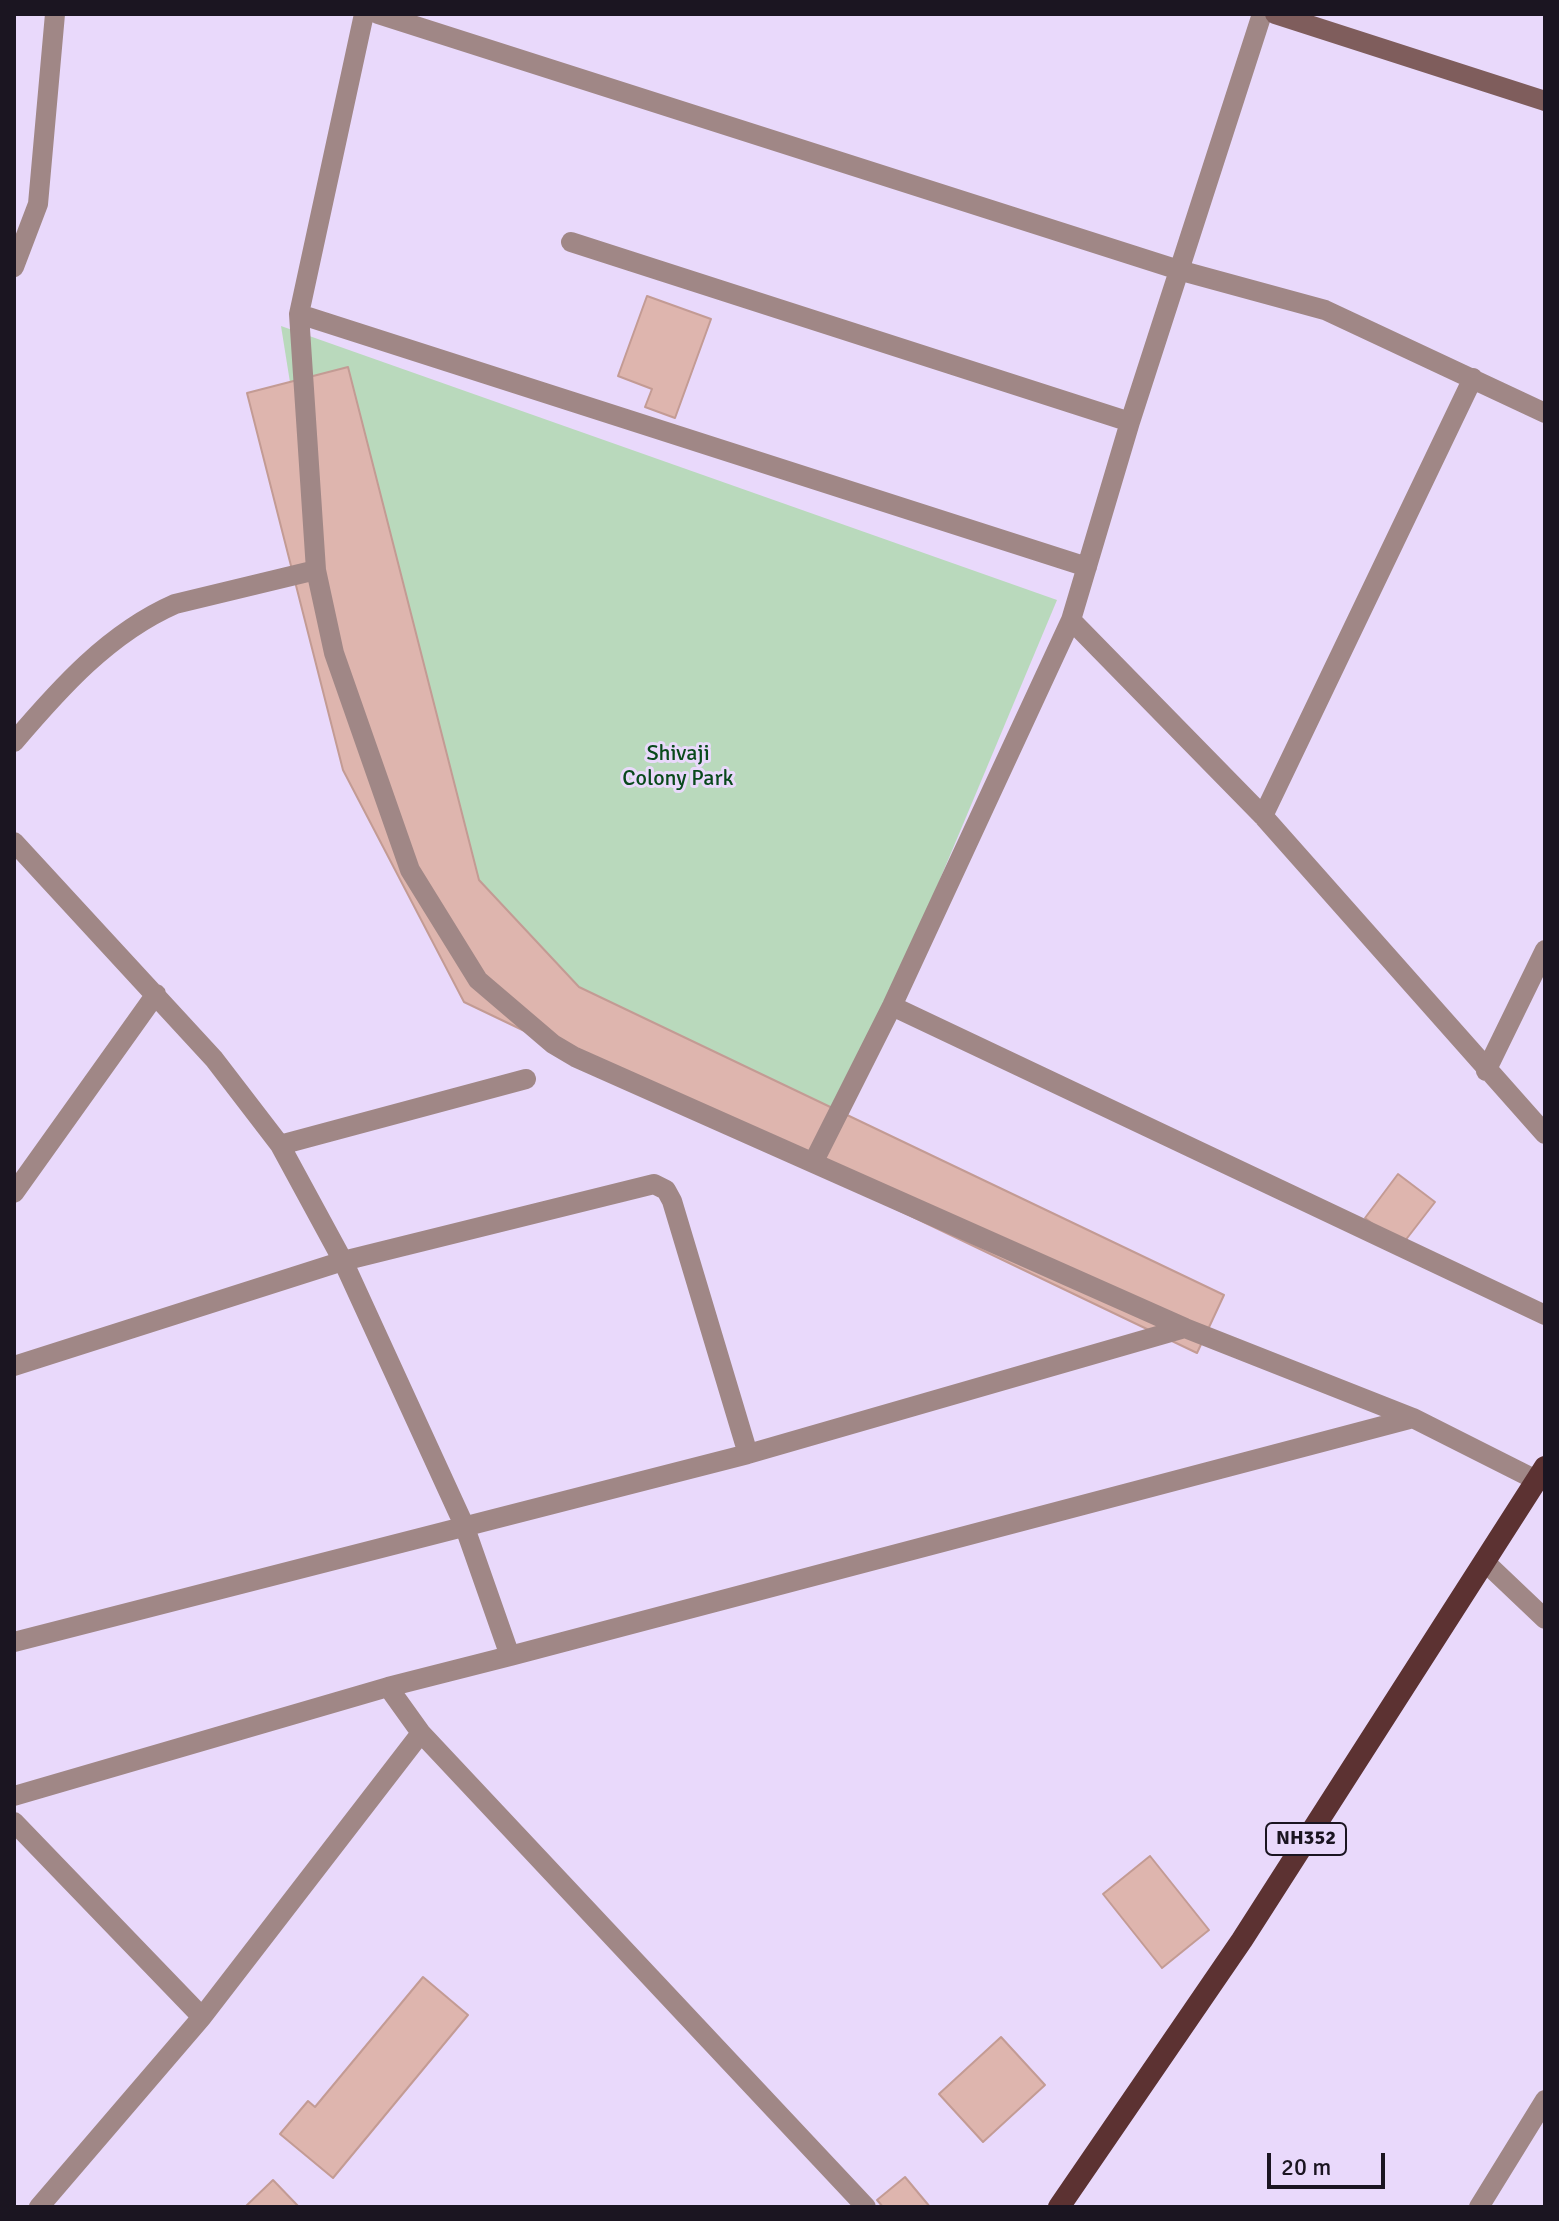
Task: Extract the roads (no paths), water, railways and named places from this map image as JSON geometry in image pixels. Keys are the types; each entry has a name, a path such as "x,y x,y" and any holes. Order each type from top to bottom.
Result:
{"highway":[{"name":"NH352","path":"1059,2207 1242,1940 1540,1474"}],"main road":[{"path":"1275,14 1545,101"}],"street":[{"path":"14,267 23,227 38,204 55,14"},
{"path":"364,14 299,314 316,570 334,653 410,870 478,980 553,1044 575,1057 1185,1328 1413,1418 1540,1474"},
{"path":"378,14 1182,271 1325,310 1545,413"},
{"path":"814,1161 892,1006 1071,620 1130,422 1182,271 1262,14"},
{"path":"571,242 1130,422"},
{"path":"299,314 1087,567"},
{"path":"1263,816 1473,378"},
{"path":"14,742 87,663 147,617 175,604 316,570"},
{"path":"1071,620 1263,816 1545,1134"},
{"path":"14,842 214,1059 280,1145 343,1261 464,1525 510,1656"},
{"path":"1486,1071 1545,950"},
{"path":"14,1193 156,994"},
{"path":"892,1006 1545,1315"},
{"path":"280,1145 526,1079"},
{"path":"14,1366 343,1261 648,1184 660,1185 672,1201 748,1454"},
{"path":"14,1642 748,1454 1185,1328"},
{"path":"14,1796 388,1687 1413,1418"},
{"path":"1485,1562 1545,1619"},
{"path":"388,1687 421,1733 866,2207"},
{"path":"39,2207 202,2017 421,1733"},
{"path":"14,1822 202,2017"},
{"path":"1479,2207 1545,2100"}],"park label":[{"name":"Shivaji Colony Park","path":"678,766"}]}
